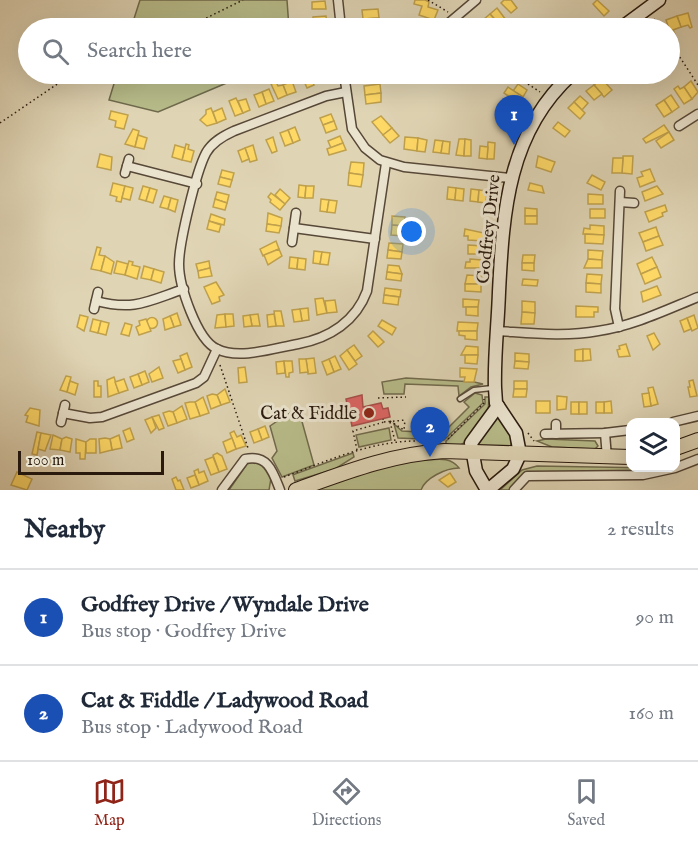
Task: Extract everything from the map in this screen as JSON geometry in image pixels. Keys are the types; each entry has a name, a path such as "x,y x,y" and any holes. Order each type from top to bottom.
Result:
{"main road":[{"path":"680,446 698,440"},
{"path":"297,490 372,463 403,455 444,451 626,458"}],"street":[{"path":"338,0 340,18"},
{"path":"455,18 476,0"},
{"path":"635,18 659,0"},
{"path":"345,84 349,120 357,138 373,156 386,163 510,178"},
{"name":"Godfrey Drive","path":"520,454 518,439 489,388 497,331 502,239 510,178 525,136 548,98 562,84"},
{"path":"346,92 316,99 226,135 207,152 196,184 180,252 179,270 199,332 206,342 217,349 239,353 298,344 320,338 339,328 356,313 364,300 386,163"},
{"path":"679,126 698,114"},
{"path":"127,166 196,184"},
{"path":"619,327 615,309 620,191"},
{"path":"620,202 634,202"},
{"path":"292,242 296,213"},
{"path":"294,228 375,239"},
{"path":"96,300 119,307 132,306 184,289"},
{"path":"497,331 572,334 619,327 698,297"},
{"path":"63,413 90,418 102,417 202,380 217,349"},
{"path":"498,406 471,442 470,452 476,471 487,490 513,469 520,454"},
{"path":"680,421 698,416"},
{"path":"545,434 556,429 605,433 626,430"},
{"path":"605,433 607,459"},
{"path":"222,490 245,459 252,458 265,461 280,490"},
{"path":"514,490 527,476 628,476 660,473 698,459"}],"lane":[{"path":"460,399 474,390 489,388"}],"path":[{"path":"206,18 243,0"},
{"path":"428,0 455,18"},
{"path":"680,58 698,85"},
{"path":"0,123 57,84"},
{"path":"528,84 548,98"},
{"path":"212,360 219,364 252,458"},
{"path":"444,451 445,442 484,403 489,388"},
{"path":"378,398 406,397"},
{"path":"356,429 375,427 384,422 390,421 406,420 404,430 390,421"},
{"path":"390,421 395,441"},
{"path":"356,425 353,431 357,451"},
{"path":"511,425 524,428 539,447 542,447 542,455"},
{"path":"276,480 357,451 395,441 422,441"}],"green space":[{"path":"140,0 287,0 288,18 134,18"},
{"path":"114,84 224,84 158,112 109,100"},
{"path":"406,378 483,384 471,387 459,396 458,386 405,384 404,394 384,394 382,382"},
{"path":"475,393 482,395 483,403 444,440 398,438 394,424 402,431 438,433 438,428 443,433 469,407 464,402"},
{"path":"485,397 489,397 488,413 466,442 460,445 446,445 446,441 485,404"},
{"path":"298,407 314,465 282,477 272,458 277,451 270,426"},
{"path":"497,417 512,434 509,448 477,446 476,442"},
{"path":"389,428 391,440 359,447 356,435"},
{"path":"546,439 595,441 598,446 595,449 552,447 537,441"},
{"path":"353,453 354,457 335,469 295,481 293,475 295,474"},
{"path":"425,457 426,460 448,460 459,468 437,474 421,490 310,490 383,465"},
{"path":"256,461 266,467 271,478 269,490 229,490 247,464"},
{"path":"537,466 626,468 627,472 524,474 509,490 500,490 522,470"}],"building: Homes":[{"path":"415,0 429,2 428,7 438,10 435,18 419,15 422,6 414,4"},
{"path":"504,0 511,0 517,8 511,13 501,3"},
{"path":"597,0 609,11 604,16 593,4"},
{"path":"325,1 326,9 312,9 312,2"},
{"path":"497,8 504,18 494,18 490,14"},
{"path":"378,9 379,18 363,18 362,10"},
{"path":"688,13 692,27 688,25 681,27 680,18 677,16"},
{"path":"691,81 698,92 692,99 684,87"},
{"path":"271,84 283,85 287,95 278,99"},
{"path":"293,84 296,92 287,95 283,85"},
{"path":"380,84 381,93 365,95 364,86"},
{"path":"518,84 527,90 523,97 513,91"},
{"path":"607,84 612,90 604,97 594,85"},
{"path":"594,85 602,94 594,100 586,91"},
{"path":"678,86 680,89 684,87 692,99 684,104 674,89"},
{"path":"508,87 523,97 519,103 504,93"},
{"path":"269,89 274,101 266,104 262,92"},
{"path":"262,92 266,104 259,107 254,95"},
{"path":"381,93 381,102 366,104 365,95"},
{"path":"671,95 679,107 672,112 664,100"},
{"path":"580,96 588,103 582,110 574,102"},
{"path":"236,98 243,113 235,116 229,101"},
{"path":"246,99 250,110 243,113 238,101"},
{"path":"664,100 672,112 664,117 656,105"},
{"path":"574,102 585,113 580,119 568,108"},
{"path":"211,108 217,123 207,126 200,120 206,114 206,110"},
{"path":"222,108 226,119 217,123 213,112"},
{"path":"111,111 128,115 124,129 115,127 116,121 109,119"},
{"path":"331,114 334,121 323,125 320,118"},
{"path":"381,116 392,128 383,135 372,122"},
{"path":"334,121 337,129 326,133 323,125"},
{"path":"558,122 570,131 565,137 553,128"},
{"path":"664,125 669,132 646,143 643,139"},
{"path":"295,127 300,140 293,143 288,130"},
{"path":"392,128 399,136 390,143 383,135"},
{"path":"133,129 139,131 135,147 125,144"},
{"path":"288,130 293,143 285,146 280,133"},
{"path":"669,132 674,140 661,148 656,141"},
{"path":"138,135 147,138 144,149 135,147"},
{"path":"340,136 343,143 331,148 328,141"},
{"path":"273,137 277,151 272,153 266,140"},
{"path":"405,137 418,138 417,151 404,149"},
{"path":"418,138 427,140 425,152 417,151"},
{"path":"459,139 465,139 464,156 456,155"},
{"path":"465,139 471,140 471,156 464,156"},
{"path":"435,140 443,141 441,153 433,152"},
{"path":"443,141 450,142 449,154 441,153"},
{"path":"488,142 495,143 494,159 487,159"},
{"path":"343,143 346,150 329,155 327,149"},
{"path":"186,144 189,145 188,149 194,151 191,162 182,160"},
{"path":"175,145 185,148 182,160 172,157"},
{"path":"253,145 257,160 250,162 245,148"},
{"path":"480,146 488,147 487,159 479,158"},
{"path":"245,148 249,159 242,162 238,151"},
{"path":"100,154 112,157 111,170 97,167"},
{"path":"538,156 555,162 551,172 536,167"},
{"path":"623,156 633,156 632,174 622,173"},
{"path":"613,158 623,158 622,173 612,173"},
{"path":"351,162 364,163 363,175 349,173"},
{"path":"650,169 655,181 640,187 637,178 643,176 641,172"},
{"path":"222,170 234,173 232,180 220,177"},
{"path":"349,173 363,175 361,187 348,185"},
{"path":"592,175 605,182 601,190 587,183"},
{"path":"220,177 232,180 230,187 218,184"},
{"path":"113,183 125,186 121,202 116,201 117,197 110,195"},
{"path":"530,183 542,186 544,193 528,190"},
{"path":"299,185 306,186 305,198 298,197"},
{"path":"125,186 133,188 130,200 122,198"},
{"path":"143,186 150,188 146,201 139,199"},
{"path":"306,186 314,186 313,198 305,198"},
{"path":"657,186 663,194 645,201 642,192"},
{"path":"448,187 456,188 455,200 447,199"},
{"path":"150,188 157,190 153,203 146,201"},
{"path":"456,188 464,189 463,201 455,200"},
{"path":"280,189 290,198 285,204 275,195"},
{"path":"471,189 479,190 478,202 470,201"},
{"path":"479,190 487,191 486,203 478,202"},
{"path":"217,192 229,195 227,203 215,199"},
{"path":"271,193 285,204 280,210 270,202 268,197"},
{"path":"588,194 603,195 603,204 588,204"},
{"path":"164,196 171,198 168,209 160,207"},
{"path":"171,198 178,200 175,212 168,209"},
{"path":"215,199 227,203 225,210 213,207"},
{"path":"321,199 329,200 327,212 320,211"},
{"path":"329,200 337,201 335,213 327,212"},
{"path":"665,205 667,211 662,213 663,216 649,222 645,212"},
{"path":"525,208 537,209 537,216 525,216"},
{"path":"590,209 605,209 605,218 590,218"},
{"path":"268,213 282,218 281,226 267,224"},
{"path":"211,214 225,219 224,225 209,221"},
{"path":"392,216 405,217 404,226 392,225"},
{"path":"525,216 537,216 537,224 525,224"},
{"path":"209,221 221,225 219,232 207,229"},
{"path":"267,224 281,226 279,233 266,231"},
{"path":"392,225 404,226 403,236 391,235"},
{"path":"590,225 604,226 604,235 583,234 584,228 590,229"},
{"path":"656,227 659,236 643,242 639,233"},
{"path":"465,229 484,233 483,241 468,240 468,236 464,236"},
{"path":"585,234 604,235 603,244 585,243"},
{"path":"659,236 663,245 646,251 643,242"},
{"path":"276,241 279,249 263,256 260,249"},
{"path":"389,243 403,244 402,252 388,250"},
{"path":"468,245 483,246 483,254 468,254"},
{"path":"97,247 101,248 99,255 105,256 101,271 91,269"},
{"path":"279,249 282,256 268,265 264,255"},
{"path":"388,250 402,252 401,259 387,258"},
{"path":"588,250 603,251 602,260 588,259"},
{"path":"314,251 322,252 320,264 313,263"},
{"path":"322,252 330,253 328,265 320,264"},
{"path":"523,255 535,255 534,263 522,263"},
{"path":"105,256 114,262 111,274 101,271"},
{"path":"290,257 298,258 297,269 289,268"},
{"path":"652,257 657,267 641,274 637,264"},
{"path":"298,258 306,259 305,270 297,269"},
{"path":"470,259 482,260 482,268 465,268 466,262 470,262"},
{"path":"588,259 602,260 602,268 584,268"},
{"path":"117,261 128,264 125,275 114,273"},
{"path":"129,261 133,262 132,265 140,267 137,279 125,275"},
{"path":"209,261 210,268 198,271 196,264"},
{"path":"522,263 534,263 534,271 522,270"},
{"path":"388,265 399,266 402,274 387,272"},
{"path":"144,266 154,269 151,280 141,278"},
{"path":"657,267 661,277 645,284 641,274"},
{"path":"210,268 212,276 199,278 198,271"},
{"path":"154,269 164,272 161,283 151,280"},
{"path":"387,272 402,274 401,281 386,279"},
{"path":"587,274 602,275 601,284 586,283"},
{"path":"467,275 482,276 481,284 465,284"},
{"path":"523,279 538,280 537,286 522,285"},
{"path":"216,282 224,295 219,297 220,301 212,304 204,287"},
{"path":"586,283 601,284 601,293 586,292"},
{"path":"465,284 481,284 481,292 465,291"},
{"path":"657,286 661,295 643,302 641,292"},
{"path":"385,288 401,290 400,297 384,295"},
{"path":"384,295 399,297 398,305 383,303"},
{"path":"323,298 327,313 317,315 315,299"},
{"path":"463,299 479,300 478,307 463,307"},
{"path":"335,300 337,312 327,313 325,301"},
{"path":"522,301 535,302 535,313 522,312"},
{"path":"576,306 598,307 598,312 594,312 594,317 576,317"},
{"path":"466,307 478,307 478,316 466,315"},
{"path":"308,308 309,320 302,321 300,309"},
{"path":"300,309 302,321 294,322 292,310"},
{"path":"274,311 281,311 284,326 276,326"},
{"path":"522,312 535,313 534,324 521,324"},
{"path":"177,313 181,325 174,327 170,316"},
{"path":"225,314 226,327 215,328 217,315"},
{"path":"225,314 233,314 234,326 226,327"},
{"path":"258,314 260,326 252,326 250,315"},
{"path":"274,314 276,326 268,327 267,315"},
{"path":"80,315 88,317 84,331 77,327"},
{"path":"250,315 252,326 244,327 243,316"},
{"path":"694,315 698,328 692,331 687,318"},
{"path":"170,316 174,327 165,330 163,319"},
{"path":"152,317 158,323 152,329 146,323"},
{"path":"687,318 691,329 684,332 680,321"},
{"path":"93,319 101,321 98,333 90,331"},
{"path":"146,319 151,331 139,335 136,327 140,325 139,321"},
{"path":"382,320 396,328 392,335 378,326"},
{"path":"101,321 109,323 106,335 98,333"},
{"path":"458,322 478,323 477,331 457,331"},
{"path":"125,323 132,325 129,336 121,334"},
{"path":"373,331 384,342 378,347 368,336"},
{"path":"459,331 477,331 477,340 465,339 465,336 459,335"},
{"path":"654,333 660,344 653,350 647,336"},
{"path":"626,344 630,356 619,357 617,350 620,349 619,346"},
{"path":"354,345 362,356 355,361 347,350"},
{"path":"466,346 478,347 478,355 461,355"},
{"path":"583,349 583,361 575,361 575,350"},
{"path":"583,349 590,349 591,360 583,361"},
{"path":"347,350 357,364 349,370 340,356"},
{"path":"187,353 192,367 185,370 180,356"},
{"path":"515,353 529,354 529,362 515,361"},
{"path":"465,355 478,355 477,364 465,363"},
{"path":"335,356 341,369 334,372 329,359"},
{"path":"314,358 316,373 308,374 306,359"},
{"path":"181,359 185,370 178,373 173,361"},
{"path":"299,359 306,359 308,372 300,373"},
{"path":"329,359 334,372 327,375 322,362"},
{"path":"284,361 285,373 277,374 276,362"},
{"path":"284,361 292,361 293,372 289,373 289,377 286,377"},
{"path":"515,361 529,362 528,369 514,368"},
{"path":"159,367 163,378 152,382 149,374"},
{"path":"245,367 247,382 239,383 238,368"},
{"path":"460,368 477,369 474,382 464,382 465,377 460,377"},
{"path":"145,371 149,382 142,385 138,374"},
{"path":"138,374 142,385 134,388 130,377"},
{"path":"66,376 71,377 67,392 60,390"},
{"path":"114,377 119,393 108,397 107,380"},
{"path":"124,379 128,390 119,393 115,382"},
{"path":"693,380 697,396 690,397 689,381"},
{"path":"70,381 78,384 75,395 67,392"},
{"path":"94,381 98,381 98,386 101,386 101,397 94,397"},
{"path":"514,381 527,381 527,389 514,389"},
{"path":"653,387 658,404 651,406 648,388"},
{"path":"225,389 230,402 221,405 217,395"},
{"path":"514,389 527,389 526,397 513,397"},
{"path":"649,393 651,406 644,407 642,394"},
{"path":"217,395 221,405 211,409 207,396"},
{"path":"557,396 567,397 566,409 557,410"},
{"path":"203,397 209,413 200,416 195,402"},
{"path":"536,401 550,401 550,413 536,413"},
{"path":"611,401 612,413 604,413 604,402"},
{"path":"195,402 200,416 190,419 185,403"},
{"path":"571,402 579,402 579,414 571,414"},
{"path":"579,402 587,402 587,414 579,414"},
{"path":"596,402 604,402 604,413 596,413"},
{"path":"182,406 187,419 177,423 173,412"},
{"path":"30,408 40,410 39,426 26,422 28,416 25,415"},
{"path":"173,412 177,423 168,426 163,413"},
{"path":"159,415 164,428 159,430 152,417"},
{"path":"152,417 156,428 151,433 145,420"},
{"path":"265,426 269,437 262,440 258,429"},
{"path":"130,428 134,439 127,442 123,431"},
{"path":"258,429 262,440 254,443 250,432"},
{"path":"234,431 237,437 241,435 246,446 236,449 230,433"},
{"path":"37,432 41,433 37,455 32,454"},
{"path":"41,433 51,435 45,451 38,449"},
{"path":"53,435 62,439 60,450 50,449"},
{"path":"119,435 122,448 112,450 110,439"},
{"path":"66,437 72,439 70,452 60,450 62,439"},
{"path":"232,438 236,449 227,453 223,442"},
{"path":"76,439 86,442 85,459 80,459 80,453 76,453"},
{"path":"96,439 96,453 86,453 86,442"},
{"path":"99,439 110,439 112,450 100,453"},
{"path":"217,453 222,456 227,469 219,472 213,455"},
{"path":"213,457 219,472 211,475 205,460"},
{"path":"198,469 199,473 204,471 208,481 199,485 194,471"},
{"path":"17,472 32,479 27,490 11,485"},
{"path":"450,473 456,482 448,487 439,480"},
{"path":"195,475 199,485 191,488 187,478"},
{"path":"176,477 178,481 180,480 184,490 176,490 172,479"}],"building: Shops":[{"name":"Cat & Fiddle","path":"362,395 363,407 381,403 383,409 388,408 390,417 352,426 346,399"}],"place":[{"name":"Godfrey Drive / Wyndale Drive","path":"514,145"},
{"name":"Cat & Fiddle","path":"369,413"},
{"name":"Cat & Fiddle / Ladywood Road","path":"430,457"}]}
